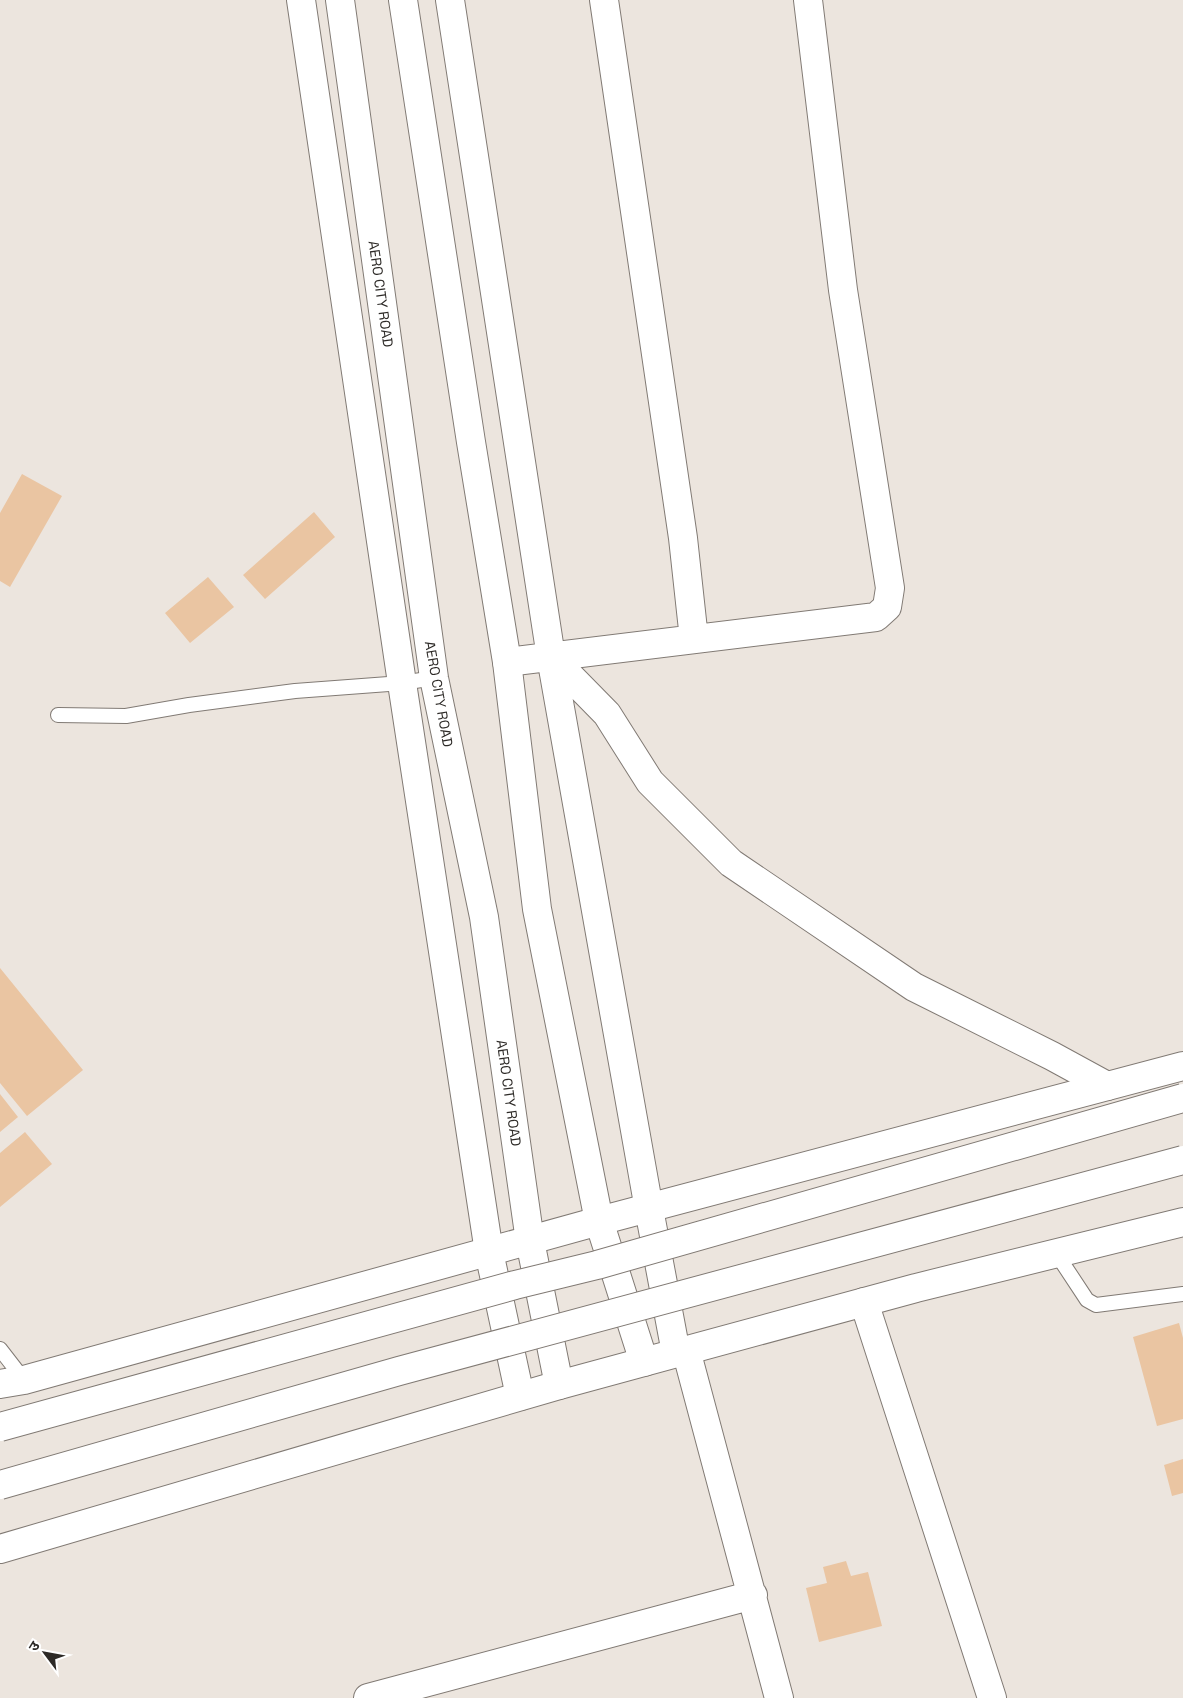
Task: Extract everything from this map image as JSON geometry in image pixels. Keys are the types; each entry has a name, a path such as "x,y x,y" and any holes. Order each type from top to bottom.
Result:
{"street":[{"path":"301,0 402,683 489,1252 520,1396"},
{"name":"AERO CITY ROAD","path":"340,0 434,678 484,917 530,1240 558,1385"},
{"path":"403,0 472,452 507,662 537,909 599,1221 644,1362"},
{"path":"450,0 551,657 649,1209 681,1352 753,1595 779,1698"},
{"path":"604,0 681,528 694,639"},
{"path":"507,662 876,616 887,607 890,588 843,290 808,0"},
{"path":"551,657 607,714 650,782 731,863 914,987 1107,1086"},
{"path":"12,1382 599,1221 1183,1066"},
{"path":"0,1426 596,1265 1183,1098"},
{"path":"0,1485 408,1369 1183,1160"},
{"path":"0,1549 558,1385 864,1302 1183,1222"},
{"path":"864,1302 992,1698"},
{"path":"368,1698 753,1595"}],"lane":[{"path":"58,716 126,716 189,704 295,691 402,683 434,678"},
{"path":"1056,1253 1087,1300 1096,1305 1183,1294"},
{"path":"0,1349 12,1382"}],"building":[{"path":"22,474 62,496 10,587 0,581 0,513"},
{"path":"314,512 335,537 265,599 243,575"},
{"path":"208,577 234,607 190,643 165,613"},
{"path":"0,968 83,1070 27,1116 0,1083"},
{"path":"0,1094 18,1117 0,1132"},
{"path":"25,1132 52,1164 0,1207 0,1153"},
{"path":"1179,1323 1183,1338 1183,1419 1157,1426 1133,1337"},
{"path":"1183,1459 1183,1493 1172,1496 1164,1465"},
{"path":"846,1561 851,1576 868,1572 882,1626 819,1642 806,1588 827,1583 823,1567"}]}
